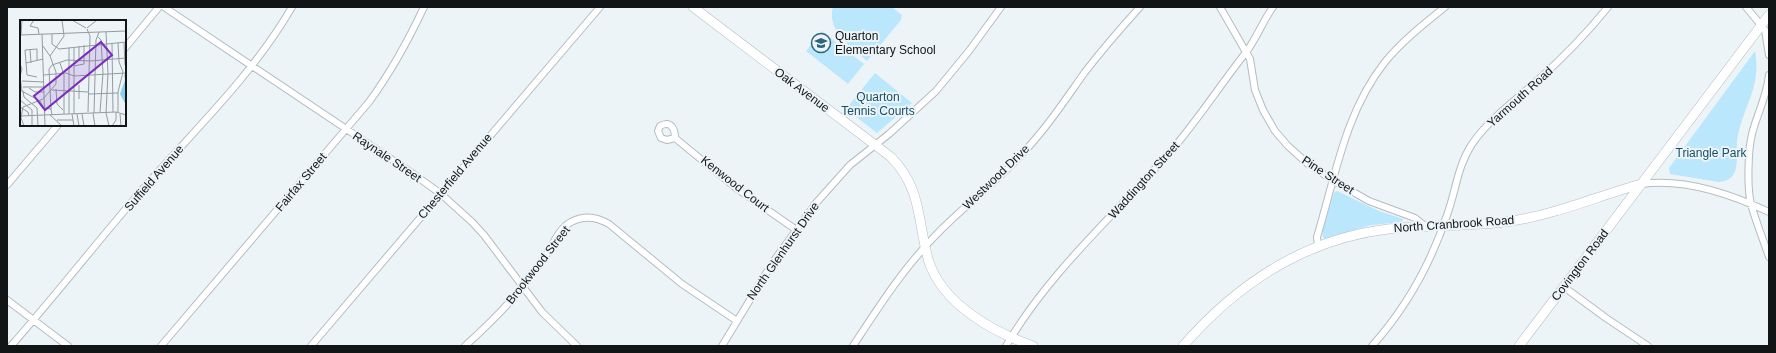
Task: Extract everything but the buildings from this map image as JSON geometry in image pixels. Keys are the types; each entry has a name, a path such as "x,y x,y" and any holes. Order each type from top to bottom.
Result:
{"street":[{"path":"126,47 159,7"},
{"name":"Raynale Street","path":"164,7 441,194 484,235 542,312 577,346"},
{"name":"Suffield Avenue","path":"11,346 135,197 251,66 292,7"},
{"name":"Fairfax Street","path":"161,346 346,129 385,79 402,51 424,7"},
{"name":"Chesterfield Avenue","path":"311,346 600,7"},
{"name":"Oak Avenue","path":"693,7 894,161 909,182 919,210 926,246 933,271 950,295 974,315 1011,337 1033,346"},
{"name":"North Glenhurst Drive","path":"722,346 759,282 795,229 850,165 904,121 936,91 969,51 1002,7"},
{"name":"Westwood Drive","path":"853,346 900,276 926,246 1023,153 1050,120 1099,54 1140,7"},
{"name":"Pine Street","path":"1220,7 1251,62 1253,81 1258,100 1275,132 1301,159 1334,181 1370,201 1416,218 1426,226"},
{"name":"Waddington Street","path":"1006,346 1041,294 1054,278 1133,194 1181,139 1212,98 1234,65 1246,51 1273,7"},
{"path":"1318,246 1317,237 1352,120 1362,98 1378,72 1407,39 1445,7"},
{"name":"Yarmouth Road","path":"1372,346 1398,313 1426,267 1443,226 1462,164 1480,133 1502,111 1564,56 1608,7"},
{"path":"1746,7 1762,24 1767,35 1769,55"},
{"path":"1641,184 1769,15"},
{"path":"1769,75 1765,98 1749,147 1751,203 1769,257"},
{"path":"7,185 57,126"},
{"name":"Kenwood Court","path":"675,138 742,192 795,229"},
{"path":"1641,184 1684,185 1726,194 1751,203 1769,212"},
{"name":"North Cranbrook Road","path":"1183,346 1206,320 1242,289 1277,266 1318,246 1342,238 1373,231 1426,226 1484,224 1534,217 1641,184"},
{"name":"Covington Road","path":"1519,346 1641,184"},
{"name":"Brookwood Street","path":"465,346 491,323 523,287 565,227 571,222 582,218 596,218 609,224 682,284 737,321"},
{"path":"1564,287 1606,318 1648,346"},
{"path":"7,300 68,346"}],"green space":[{"path":"833,7 892,7 902,15 901,20 867,61 842,38 837,31 833,24"},
{"path":"822,31 864,64 848,84 806,51"},
{"name":"Triangle Park","path":"1755,51 1756,76 1754,87 1739,129 1737,141 1737,163 1732,177 1725,181 1719,182 1670,174 1669,168"},
{"name":"Quarton Tennis Courts","path":"875,73 912,103 877,133 846,109"},
{"path":"1337,191 1379,211 1403,219 1402,222 1371,225 1325,239 1322,232 1334,193"}],"place":[{"name":"Quarton Elementary School","path":"821,43"}]}
